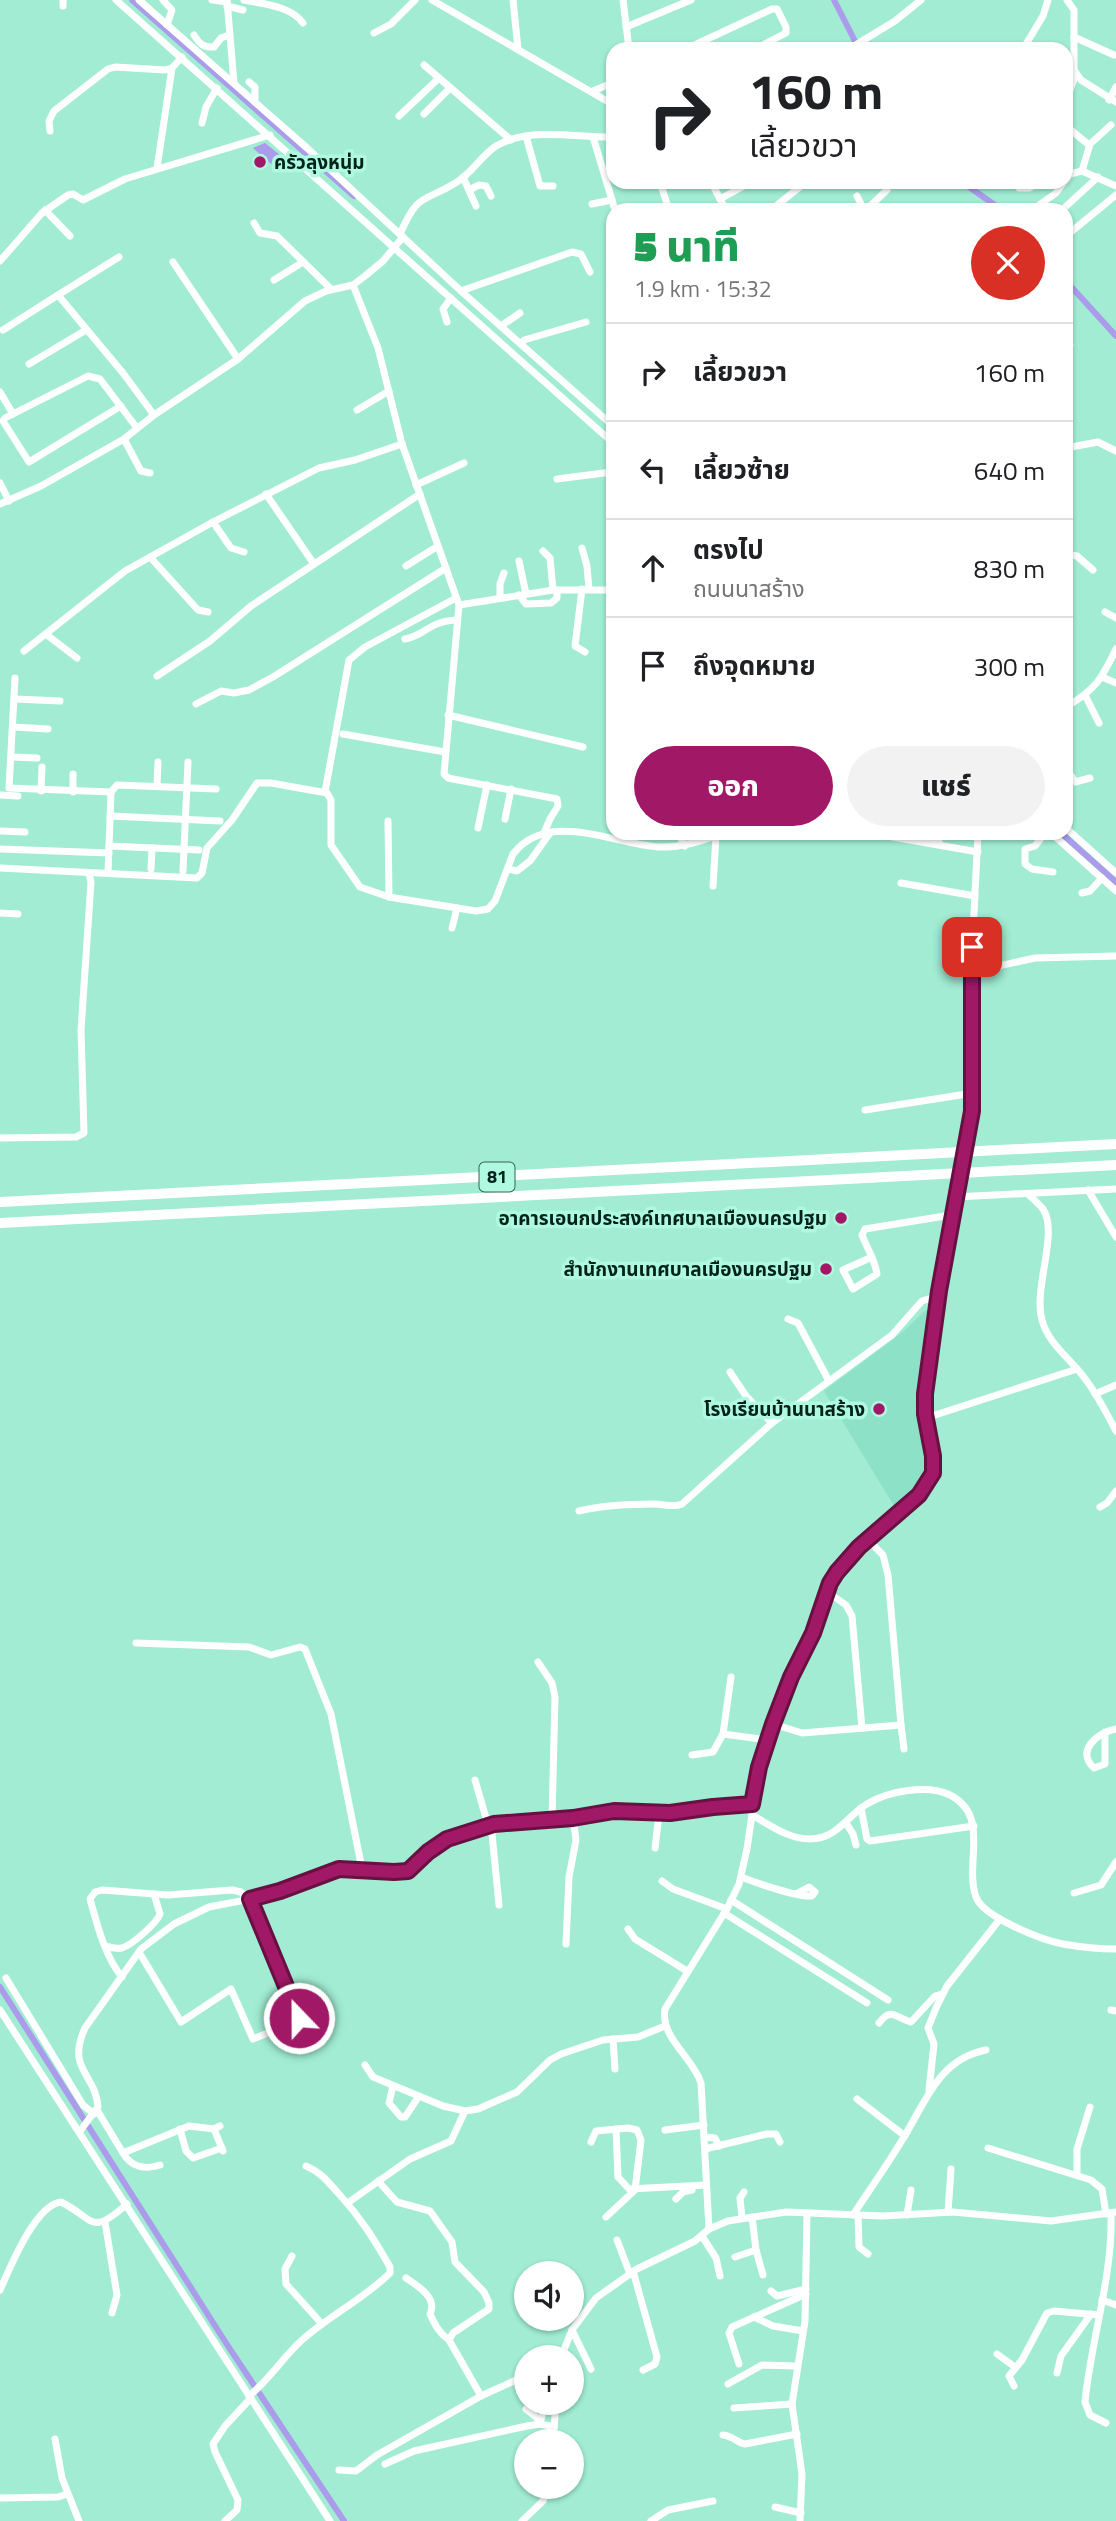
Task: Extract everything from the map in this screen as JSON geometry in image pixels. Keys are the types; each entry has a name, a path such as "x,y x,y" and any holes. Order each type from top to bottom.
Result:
{"highway":[{"name":"81","path":"0,1202 1116,1144"},
{"name":"81","path":"0,1223 1116,1165"}],"street":[{"path":"116,0 217,88 232,90 255,102 399,240 451,298 606,437"},
{"path":"139,0 232,90 270,135 461,291 606,420"},
{"path":"163,0 172,10 167,25"},
{"path":"212,0 243,10"},
{"path":"244,0 287,10 299,17 303,23"},
{"path":"374,33 391,24 415,0"},
{"path":"432,0 606,100"},
{"path":"513,0 518,50"},
{"path":"623,0 628,42"},
{"path":"626,27 691,0"},
{"path":"861,42 895,21 921,0"},
{"path":"1027,42 1043,16 1048,0"},
{"path":"1067,0 1074,10 1073,65 1076,74 1113,101 1116,87"},
{"path":"227,3 232,90"},
{"path":"701,42 777,9 786,27 786,33 769,42"},
{"path":"194,35 200,44 214,47 221,38 229,35"},
{"path":"1074,37 1114,55"},
{"path":"156,168 172,68 182,57"},
{"path":"424,65 511,140"},
{"path":"50,131 54,111 108,69 172,68"},
{"path":"1073,82 1076,74"},
{"path":"399,116 439,78"},
{"path":"249,82 255,88 255,102"},
{"path":"593,91 606,86"},
{"path":"202,123 206,107 217,88"},
{"path":"424,114 450,88"},
{"path":"1082,171 1089,145 1111,125"},
{"path":"1073,132 1089,145"},
{"path":"0,261 46,211 68,195 73,194 83,200 120,180 270,135"},
{"path":"526,136 540,186 553,186"},
{"path":"0,504 41,486 124,439 154,415 238,359 305,301 331,289 353,285 383,261 399,240 409,215 422,199 463,177 498,145 526,136 606,137"},
{"path":"593,137 606,180"},
{"path":"1073,173 1082,171 1116,186"},
{"path":"463,177 477,205"},
{"path":"1070,203 1098,177"},
{"path":"469,190 483,185 491,196"},
{"path":"609,189 613,203"},
{"path":"715,189 722,203"},
{"path":"720,199 738,189"},
{"path":"780,203 797,189"},
{"path":"1042,203 1059,189"},
{"path":"873,203 887,190"},
{"path":"1073,230 1116,195"},
{"path":"857,196 861,203"},
{"path":"592,204 612,200"},
{"path":"46,211 70,236"},
{"path":"254,223 260,233 277,236 331,289"},
{"path":"461,291 572,252 581,254 590,272"},
{"path":"3,330 119,257"},
{"path":"173,262 238,359"},
{"path":"274,279 303,262"},
{"path":"353,285 379,348 402,444 457,601 444,774 448,778 557,799 558,806 547,833 530,861 517,872 508,869"},
{"path":"58,295 154,415"},
{"path":"447,322 443,309 451,298"},
{"path":"501,326 520,313"},
{"path":"521,344 524,340 586,322"},
{"path":"29,364 86,330"},
{"path":"121,406 29,462 3,421 3,418 88,376 100,379 121,406 137,428"},
{"path":"357,410 389,391"},
{"path":"0,393 13,414"},
{"path":"1098,442 1104,433"},
{"path":"124,439 141,471 150,473"},
{"path":"1073,447 1098,442 1116,451"},
{"path":"24,651 111,581 213,522 319,467 355,460 402,444"},
{"path":"416,485 464,463"},
{"path":"557,479 606,473"},
{"path":"0,483 9,501"},
{"path":"157,676 210,640 251,606 420,494"},
{"path":"266,495 314,564"},
{"path":"213,522 231,548 244,552"},
{"path":"406,566 439,546"},
{"path":"582,548 587,566 575,646 585,652"},
{"path":"519,561 526,604 551,603 557,598 550,558 543,551"},
{"path":"1073,555 1093,570"},
{"path":"150,558 198,610 208,612"},
{"path":"196,704 221,691 234,693 249,690 273,677 446,568"},
{"path":"500,598 500,584 504,573"},
{"path":"606,590 555,590 457,601 365,648 349,660 326,792 331,800 331,845 360,887 389,897 457,908 476,911 488,909 495,901 518,848 547,833 606,837"},
{"path":"1105,612 1116,618"},
{"path":"405,639 413,637 432,624 457,620"},
{"path":"47,635 77,658"},
{"path":"1073,703 1085,695 1102,677 1116,649"},
{"path":"1102,677 1116,683"},
{"path":"15,678 9,788 111,792"},
{"path":"1085,695 1099,723"},
{"path":"15,699 60,701"},
{"path":"447,715 583,747"},
{"path":"14,727 48,729"},
{"path":"343,734 445,752"},
{"path":"12,757 37,758"},
{"path":"157,786 158,762"},
{"path":"183,871 188,762"},
{"path":"41,790 42,767"},
{"path":"73,774 73,792"},
{"path":"1073,779 1075,782 1090,778"},
{"path":"0,868 197,878 201,876 207,848 232,820 257,783 326,792"},
{"path":"108,873 111,792 117,785 216,789"},
{"path":"478,828 487,785"},
{"path":"505,819 511,789"},
{"path":"0,795 18,796"},
{"path":"110,816 220,821"},
{"path":"388,821 389,897"},
{"path":"0,831 25,832"},
{"path":"1073,834 1116,873"},
{"path":"621,840 657,847 685,846 702,840"},
{"path":"682,840 685,846"},
{"path":"713,886 718,840"},
{"path":"908,840 978,852"},
{"path":"934,840 952,848"},
{"path":"709,2229 703,2100 698,2072 665,2026 666,2005 726,1911 741,1877 756,1779 773,1724 791,1677 813,1633 826,1591 837,1572 867,1539 919,1495 930,1480 933,1456 925,1394 938,1296 973,1093 971,972 978,840"},
{"path":"1040,840 1035,846 1025,849 1025,864 1032,869 1053,872"},
{"path":"1059,840 1116,891"},
{"path":"151,869 152,848"},
{"path":"0,849 199,850"},
{"path":"0,1138 76,1138 84,1133 81,1030 91,882 89,873"},
{"path":"1082,893 1090,891 1102,878"},
{"path":"901,883 975,896"},
{"path":"452,928 457,908"},
{"path":"0,913 18,914"},
{"path":"971,972 1035,958 1116,956"},
{"path":"865,1110 973,1093"},
{"path":"955,1197 1116,1189"},
{"path":"1088,1191 1116,1237"},
{"path":"1028,1194 1043,1209 1048,1222 1046,1256 1040,1285 1042,1321 1048,1335 1095,1394 1116,1431"},
{"path":"872,1257 843,1270 853,1289 877,1274 872,1257 862,1235 866,1228 951,1215"},
{"path":"579,1511 612,1506 680,1505 772,1423 892,1335 922,1301 938,1296"},
{"path":"788,1319 795,1320 800,1326 829,1381"},
{"path":"926,1418 1077,1369"},
{"path":"730,1373 746,1396 772,1423"},
{"path":"1095,1394 1116,1385"},
{"path":"1100,1507 1107,1503 1116,1491"},
{"path":"867,1539 883,1555 888,1575 904,1749"},
{"path":"826,1591 846,1605 852,1616 862,1728"},
{"path":"136,1643 249,1647 266,1655 300,1647 305,1649 331,1714 362,1869"},
{"path":"538,1662 552,1684 555,1697 552,1820"},
{"path":"692,1755 713,1752 723,1734 731,1677"},
{"path":"773,1724 802,1733 901,1725"},
{"path":"1105,1732 1105,1764 1094,1768 1089,1763 1088,1749 1095,1737 1105,1732 1116,1729"},
{"path":"723,1734 768,1740"},
{"path":"475,1780 490,1825 499,1905"},
{"path":"752,1815 786,1834 801,1838 826,1837 846,1823 860,1808 874,1800 935,1790 956,1799 969,1814 974,1826 975,1896 982,1907 1000,1919 1052,1941 1116,1949"},
{"path":"82,2128 94,2114 97,2097 80,2064 79,2045 85,2028 139,1952 158,1935 189,1915 209,1907 280,1891 330,1871 408,1871 447,1839 490,1825 573,1818 614,1811 659,1814 752,1804"},
{"path":"860,1808 867,1839 870,1841 974,1826"},
{"path":"655,1848 659,1814"},
{"path":"566,1944 569,1877 576,1840 573,1818"},
{"path":"846,1823 856,1845"},
{"path":"1074,1893 1101,1885 1116,1862"},
{"path":"741,1877 796,1894"},
{"path":"663,1881 673,1889 726,1911 867,2003"},
{"path":"122,1977 116,1970 106,1945 92,1904 92,1895 102,1890 168,1895 232,1890 241,1892 249,1899 298,2021 253,2039 231,1989 181,2022 139,1952"},
{"path":"106,1945 113,1948 127,1946 159,1918 154,1894"},
{"path":"732,1900 888,2000"},
{"path":"929,2091 934,2044 928,2028 942,1994 1000,1919"},
{"path":"628,1928 635,1939 687,1970"},
{"path":"6,1978 83,2105 94,2114 134,2165 146,2168 160,2165"},
{"path":"879,2022 888,2014 911,2022 935,1996 942,1994"},
{"path":"0,2010 82,2128 127,2204 253,2393 330,2521"},
{"path":"365,2065 373,2077 443,2106 465,2111 488,2105 517,2092 550,2060 561,2054 589,2043 638,2037 665,2026"},
{"path":"615,2068 614,2053 618,2039"},
{"path":"868,2255 859,2248 855,2215 905,2136 929,2091 966,2055 986,2050"},
{"path":"393,2086 388,2103 401,2118 405,2117 419,2096"},
{"path":"857,2099 905,2136"},
{"path":"1077,2174 1077,2149 1090,2107"},
{"path":"349,2202 410,2159 452,2141 465,2111"},
{"path":"664,2130 704,2124"},
{"path":"123,2153 180,2129 198,2126 217,2127 222,2149 193,2158 186,2151 180,2129"},
{"path":"592,2142 596,2131 633,2128 640,2135 635,2190 606,2217"},
{"path":"617,2129 618,2177 629,2189 706,2187"},
{"path":"705,2149 768,2134 776,2134 780,2142"},
{"path":"705,2137 715,2138 719,2146"},
{"path":"988,2148 1091,2180 1102,2189 1111,2213 1112,2238 1102,2300 1095,2315 1061,2356 1057,2373"},
{"path":"225,2521 237,2510 238,2500 213,2444 284,2357 322,2324 390,2273 390,2267 369,2230 349,2202 321,2173 306,2166"},
{"path":"948,2212 951,2169"},
{"path":"379,2181 397,2202 430,2211 452,2242 454,2262 487,2297 489,2309 453,2333 449,2340"},
{"path":"676,2199 683,2192 706,2187"},
{"path":"907,2214 911,2190"},
{"path":"742,2218 740,2198 744,2192"},
{"path":"0,2290 30,2230 54,2203 65,2203 88,2221 105,2222 127,2204"},
{"path":"584,2314 596,2298 631,2273 702,2236 721,2223 742,2218 786,2212 855,2215 948,2212 1051,2221 1111,2213"},
{"path":"775,2507 802,2518 802,2474 792,2404 803,2331 807,2213"},
{"path":"752,2217 756,2250 764,2275"},
{"path":"105,2222 117,2295 112,2314"},
{"path":"702,2236 716,2258 720,2276"},
{"path":"617,2240 631,2273 657,2357 655,2364 643,2370"},
{"path":"735,2257 756,2250"},
{"path":"292,2256 285,2269 286,2284 322,2324"},
{"path":"406,2278 421,2288 432,2301 430,2314 434,2324 449,2340 481,2396"},
{"path":"771,2291 777,2296 806,2292"},
{"path":"738,2364 730,2330 806,2292"},
{"path":"1102,2300 1116,2305"},
{"path":"1014,2386 1009,2376 1022,2360 1046,2313 1054,2311 1095,2315"},
{"path":"1095,2315 1085,2402 1090,2415 1106,2423"},
{"path":"754,2317 773,2326 803,2331"},
{"path":"572,2331 591,2369"},
{"path":"997,2354 1015,2367"},
{"path":"728,2384 762,2365 797,2366"},
{"path":"339,2470 356,2471 377,2455 481,2396 514,2381"},
{"path":"734,2408 792,2404"},
{"path":"534,2415 540,2424"},
{"path":"540,2424 543,2415"},
{"path":"385,2465 414,2451 540,2424 554,2427 555,2415"},
{"path":"723,2435 734,2437 745,2444 797,2434"},
{"path":"55,2439 62,2478 79,2521"},
{"path":"0,2498 58,2497 67,2494"},
{"path":"522,2521 544,2499"},
{"path":"651,2521 668,2510 713,2501"}],"shaded area":[{"path":"265,143 285,159 277,169 253,148"},
{"name":"โรงเรียนบ้านนาสร้าง","path":"935,1306 923,1402 931,1469 924,1485 896,1509 824,1391 904,1331 925,1311"}],"waterway":[{"path":"132,0 354,196"},
{"path":"834,0 855,42"},
{"path":"972,189 992,203"},
{"path":"1073,289 1116,336"},
{"path":"1069,840 1116,882"},
{"path":"0,1987 226,2343 344,2521"}],"place":[{"name":"ครัวลุงหนุ่ม","path":"260,162"},
{"name":"อาคารเอนกประสงค์เทศบาลเมืองนครปฐม","path":"841,1218"},
{"name":"สำนักงานเทศบาลเมืองนครปฐม","path":"826,1269"},
{"name":"โรงเรียนบ้านนาสร้าง","path":"879,1409"}],"route":[{"path":"299,2018 250,1899 296,1886 339,1869 408,1871 447,1839 494,1824 573,1818 614,1811 659,1814 752,1804 759,1767 773,1724 791,1677 813,1633 830,1583 879,1527 919,1495 933,1473 925,1394 939,1291 972,1111 972,947"}]}
